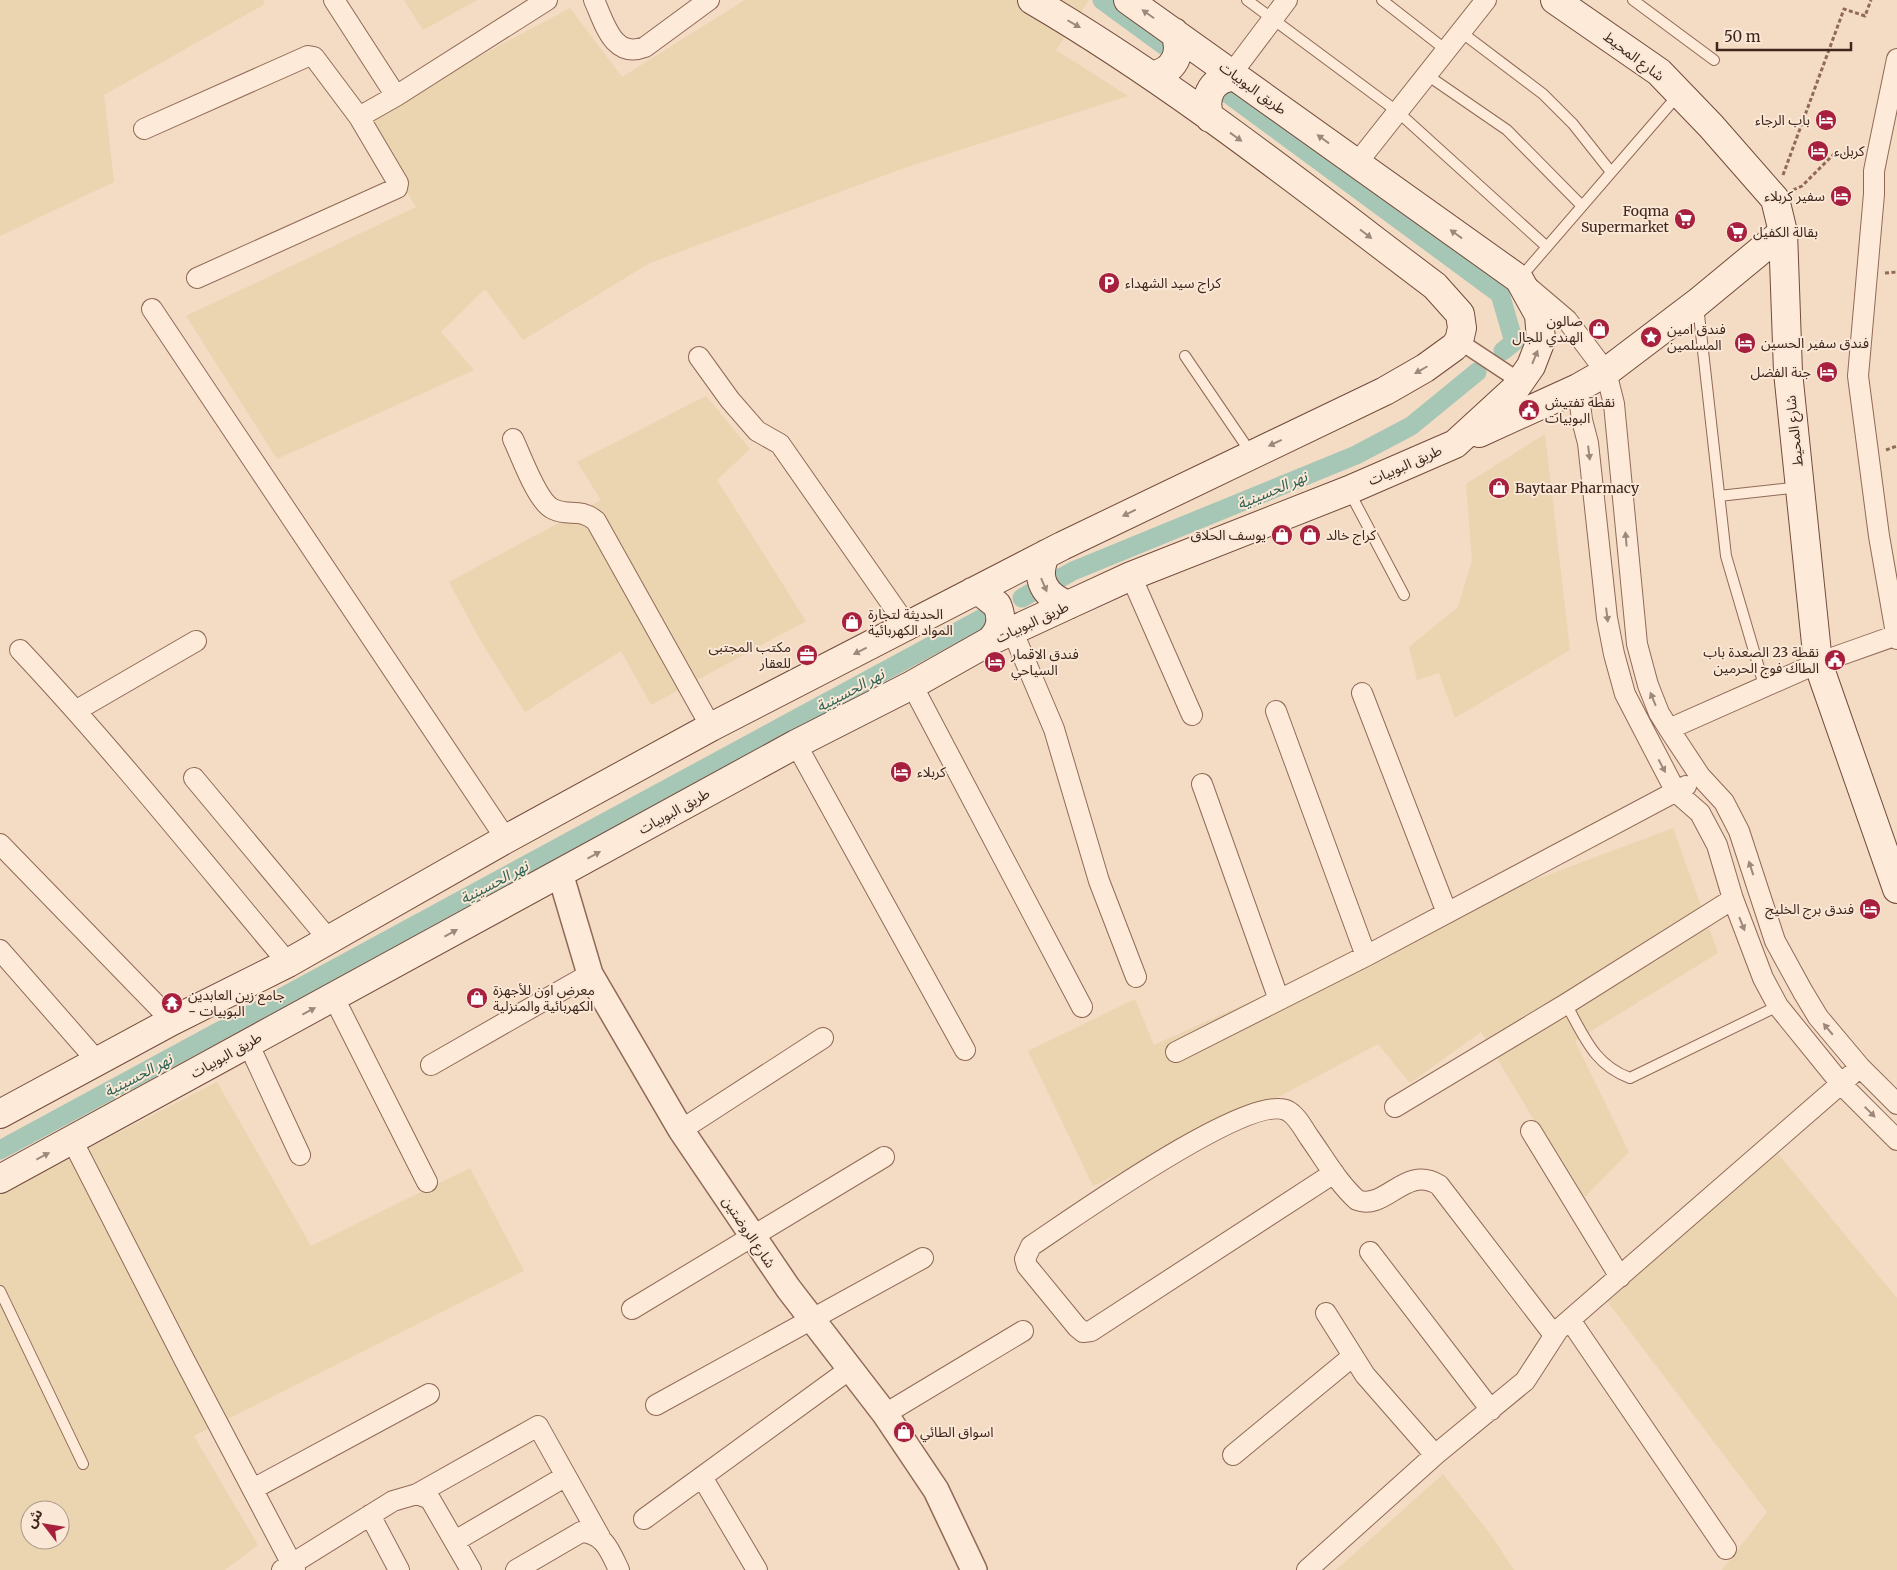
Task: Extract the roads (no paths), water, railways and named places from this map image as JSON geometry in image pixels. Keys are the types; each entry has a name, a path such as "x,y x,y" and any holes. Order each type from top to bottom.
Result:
{"main road":[{"path":"0,1114 172,1021 288,963 711,727 1046,554 1385,390 1440,359 1459,341 1462,328 1460,314 1435,286 1151,75 1080,28 1032,0"},
{"name":"طريق البوبيات","path":"0,1179 796,744 912,685 1001,636 1131,576 1349,490 1455,444 1494,410 1521,382 1536,354 1541,328 1539,315 1519,279 1128,0"},
{"name":"شارع المحيط","path":"1555,0 1658,72 1774,199 1783,232 1788,372 1818,663 1897,889"},
{"path":"1151,75 1168,70 1175,61 1179,49 1174,32"},
{"path":"1210,118 1207,100 1211,89 1225,78 1235,75"},
{"path":"1455,444 1578,388 1606,372 1697,303 1783,232"},
{"path":"1046,554 1041,563 1042,585 1048,594 1068,605"},
{"path":"972,592 982,593 998,605 1001,614 1001,624 997,634 1001,636"}],"street":[{"path":"334,0 396,96"},
{"path":"360,117 547,0"},
{"path":"594,0 612,38 622,48 633,51 645,47 709,0"},
{"path":"1235,75 1286,0"},
{"path":"1357,163 1486,0"},
{"path":"144,129 308,56 314,57 360,117 398,183 397,188 197,278"},
{"path":"1669,729 1764,685 1818,663 1897,636 1879,536 1858,376 1878,151 1897,59"},
{"path":"1519,279 1567,320 1606,372 1614,404 1637,644 1648,685 1659,713 1700,776 1724,802 1739,831 1775,941 1802,992 1818,1017 1860,1066 1897,1104"},
{"path":"152,310 506,840"},
{"path":"1459,341 1521,382"},
{"path":"699,356 730,400 757,431 780,444 907,626"},
{"path":"1578,388 1582,420 1589,451 1607,618 1625,694 1676,792 1700,814 1717,846 1733,900 1763,978 1778,1006 1842,1085 1897,1140"},
{"path":"513,439 541,499 552,509 561,512 582,512 596,521 711,727"},
{"path":"1131,576 1192,715"},
{"path":"1001,636 1054,729 1099,881 1136,977"},
{"path":"77,710 196,641"},
{"path":"20,650 77,710 117,761 288,963"},
{"path":"912,685 1082,1007"},
{"path":"1362,693 1447,913"},
{"path":"1276,710 1366,956"},
{"path":"796,744 965,1050"},
{"path":"1176,1052 1366,956 1676,792 1700,776"},
{"path":"194,778 329,940"},
{"path":"1202,784 1279,1000"},
{"path":"0,844 172,1021"},
{"name":"شارع الروضتين","path":"560,873 590,974 681,1130 810,1319 885,1414 936,1490 974,1570"},
{"path":"1395,1107 1733,900"},
{"path":"0,950 98,1062"},
{"path":"431,1065 590,974"},
{"path":"334,998 427,1182"},
{"path":"681,1130 823,1038"},
{"path":"248,1044 300,1155"},
{"path":"1307,1570 1435,1455 1525,1381 1554,1335 1570,1320 1842,1085 1860,1066"},
{"path":"1334,1174 1092,1331 1083,1332 1077,1328 1027,1266 1024,1259 1031,1246 1152,1166 1207,1135 1265,1109 1278,1108 1295,1116 1334,1174 1354,1196 1366,1202 1417,1179 1432,1181 1439,1186 1554,1335"},
{"path":"1531,1131 1620,1277"},
{"path":"72,1140 253,1489 289,1568 392,1501 417,1494 538,1426 600,1537 607,1545 619,1570"},
{"path":"632,1309 884,1157"},
{"path":"1370,1252 1491,1410"},
{"path":"656,1405 924,1258"},
{"path":"1326,1313 1365,1375 1435,1455"},
{"path":"1570,1320 1726,1549"},
{"path":"885,1414 1023,1331"},
{"path":"1233,1455 1353,1356"},
{"path":"644,1519 850,1369"},
{"path":"253,1489 429,1394"},
{"path":"455,1541 566,1476"},
{"path":"702,1477 757,1570"},
{"path":"417,1494 430,1499 471,1570"},
{"path":"370,1515 399,1570"},
{"path":"516,1570 581,1532 592,1532 600,1537"}],"lane":[{"path":"1247,0 1398,112 1547,247"},
{"path":"1382,0 1446,50"},
{"path":"1633,0 1714,60"},
{"path":"1461,32 1543,94 1573,124 1611,172"},
{"path":"1427,75 1507,130 1582,206"},
{"path":"1519,279 1679,93"},
{"path":"1697,303 1726,556 1764,685"},
{"path":"1185,356 1251,454"},
{"path":"1719,496 1800,487"},
{"path":"1349,490 1404,595"},
{"path":"1566,1004 1599,1060 1614,1072 1630,1078 1778,1006"},
{"path":"0,1291 83,1464"}],"waterway":[{"name":"نهر الحسينية","path":"1102,0 1169,49"},
{"name":"نهر الحسينية","path":"1227,93 1500,294 1514,342 1503,351"},
{"name":"نهر الحسينية","path":"1053,582 1073,571 1356,455 1411,426 1477,372"},
{"name":"نهر الحسينية","path":"1022,598 1034,591"},
{"name":"نهر الحسينية","path":"0,1150 988,615"}],"place":[{"name":"باب الرجاء","path":"1826,120"},
{"name":"كربلء","path":"1818,151"},
{"name":"سفير كربلاء","path":"1841,196"},
{"name":"Foqma Supermarket","path":"1685,219"},
{"name":"بقالة الكفيل","path":"1737,232"},
{"name":"كراج سيد الشهداء","path":"1109,283"},
{"name":"صالون الهندي للجال","path":"1599,329"},
{"name":"فندق امين المسلمين","path":"1651,337"},
{"name":"فندق سفير الحسين","path":"1745,343"},
{"name":"جنة الفضل","path":"1827,372"},
{"name":"نقطة تفتيش البوبيات","path":"1529,410"},
{"name":"Baytaar Pharmacy","path":"1499,488"},
{"name":"يوسف الحلاق","path":"1282,535"},
{"name":"كراج خالد","path":"1310,535"},
{"name":"الحديثة لتجارة المواد الكهربائية","path":"852,622"},
{"name":"مكتب المجتبى للعقار","path":"807,655"},
{"name":"نقطة 23 الصعدة باب الطاك فوج الحرمين","path":"1835,660"},
{"name":"فندق الاقمار السياحي","path":"995,662"},
{"name":"كربلاء","path":"901,772"},
{"name":"فندق برج الخليج","path":"1870,909"},
{"name":"معرض اون للأجهزة الكهربائية والمنزلية","path":"477,998"},
{"name":"جامع زين العابدين - البوبيات","path":"172,1003"},
{"name":"اسواق الطائي","path":"904,1432"}]}
